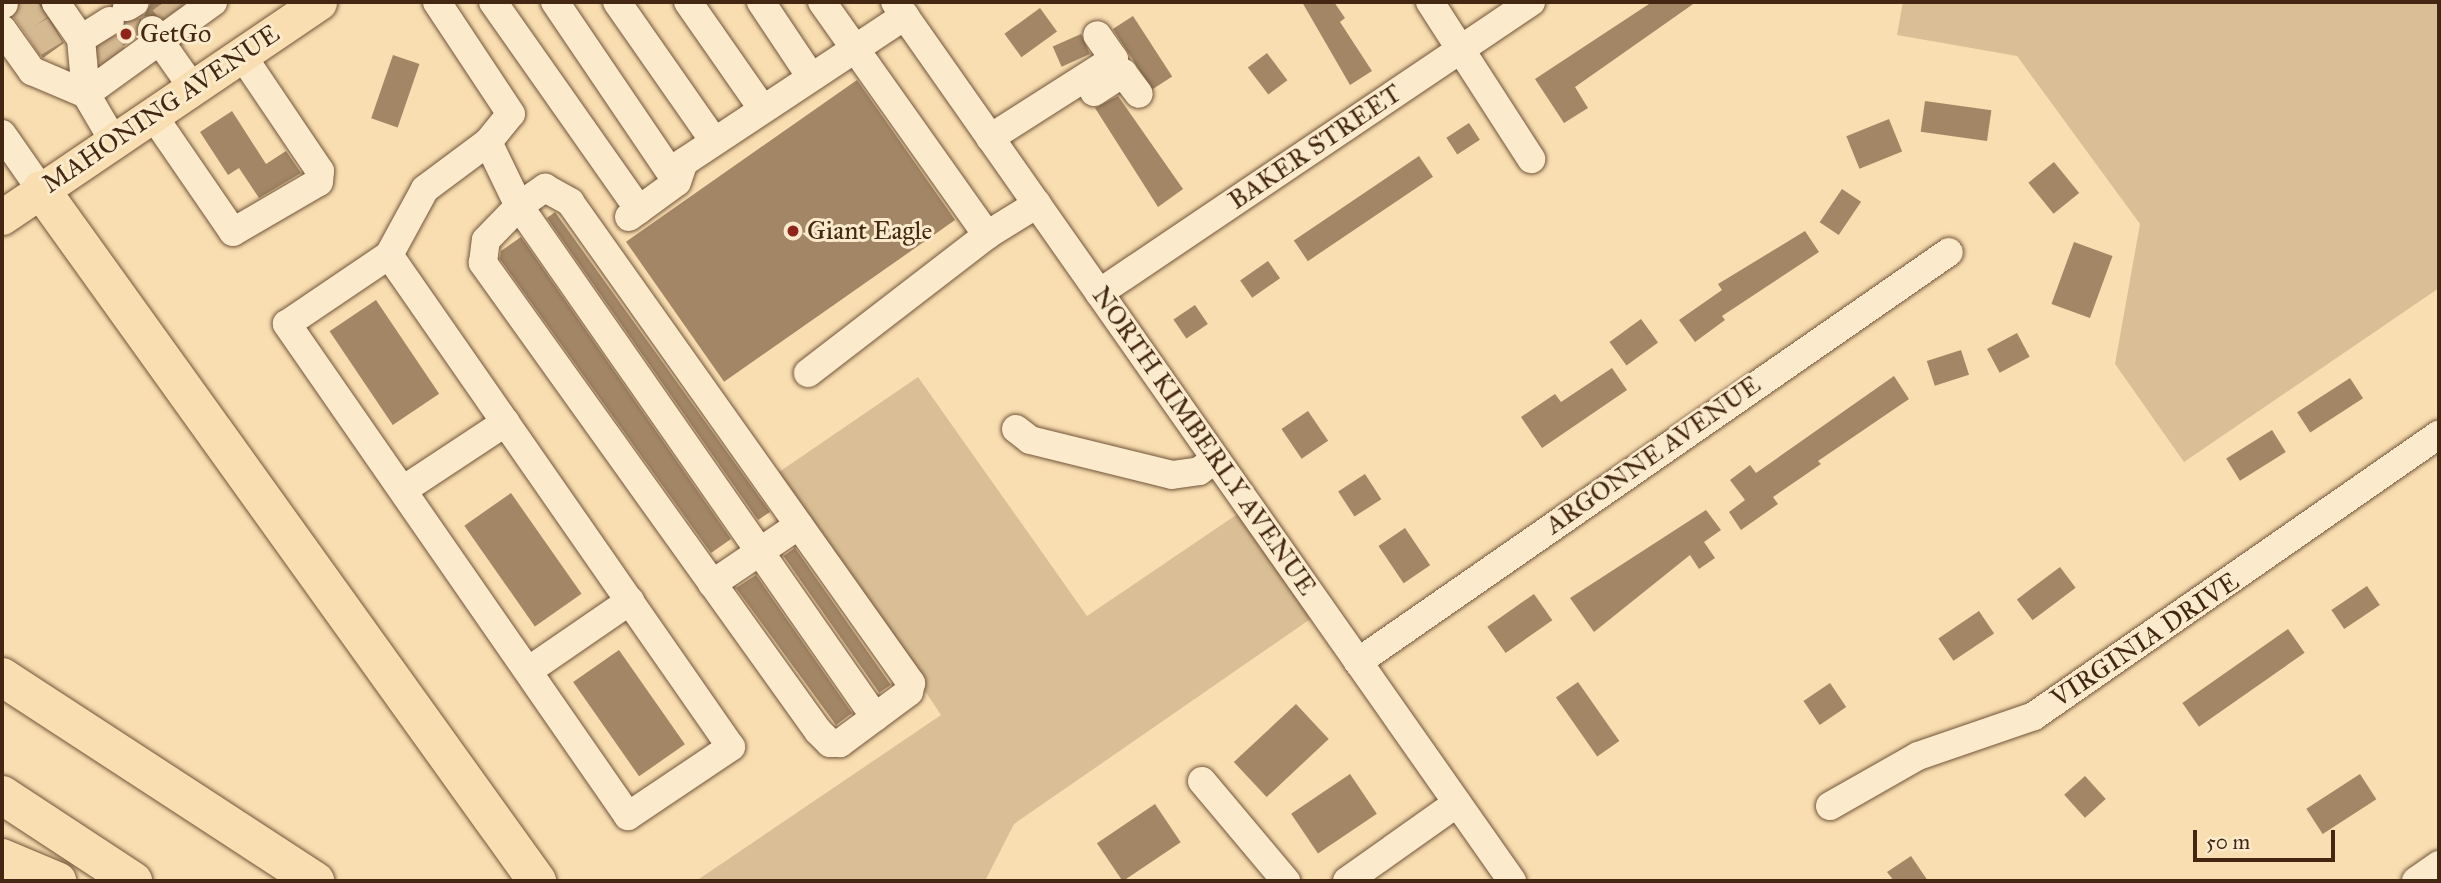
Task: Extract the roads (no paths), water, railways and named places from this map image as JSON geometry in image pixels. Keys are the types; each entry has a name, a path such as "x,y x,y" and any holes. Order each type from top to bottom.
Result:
{"highway":[{"path":"41,190 537,881"},
{"path":"2,677 315,881"},
{"path":"2,795 133,881"},
{"path":"2,858 57,881"}],"main road":[{"name":"MAHONING AVENUE","path":"2,217 309,5"}],"street":[{"path":"86,94 32,71 91,28 213,2"},
{"path":"389,255 731,747 628,816 287,324 389,255 425,189 488,142 511,114 437,2"},
{"path":"493,2 634,213 677,181 684,162 853,50 900,9"},
{"path":"555,2 677,181"},
{"path":"617,2 714,141"},
{"path":"688,2 762,108"},
{"path":"761,2 811,77"},
{"path":"822,2 853,50 987,235"},
{"path":"1430,2 1531,159"},
{"name":"BAKER STREET","path":"1100,293 1531,2"},
{"name":"NORTH KIMBERLY AVENUE","path":"900,9 1512,881"},
{"path":"91,28 192,87"},
{"path":"91,28 86,94 113,140"},
{"path":"86,94 91,28"},
{"path":"996,146 1126,76 1097,36"},
{"path":"152,114 233,232 319,182 320,171 241,54"},
{"path":"2,134 41,190"},
{"path":"488,142 519,206 874,718"},
{"path":"545,188 570,202 911,683 909,692 839,743 830,743 712,584 484,263 486,240 519,206 545,188"},
{"path":"808,373 987,235 1037,204"},
{"name":"ARGONNE AVENUE","path":"1359,662 1949,251"},
{"path":"403,490 506,422"},
{"path":"1016,429 1030,440 1172,475 1199,471 1215,460"},
{"name":"VIRGINIA DRIVE","path":"1830,806 1917,756 2034,716 2439,435"},
{"path":"712,584 757,550 799,525"},
{"path":"528,671 630,601"},
{"path":"1202,781 1286,881"},
{"path":"1347,881 1457,803"},
{"path":"2416,881 2439,865"}],"tunnel":[{"path":"17,22 45,2"},
{"path":"164,2 174,16"},
{"path":"118,14 137,41"},
{"path":"32,44 55,30"},
{"path":"100,38 114,57"}],"place":[{"name":"GetGo","path":"126,34"},
{"name":"Giant Eagle","path":"793,231"}]}
